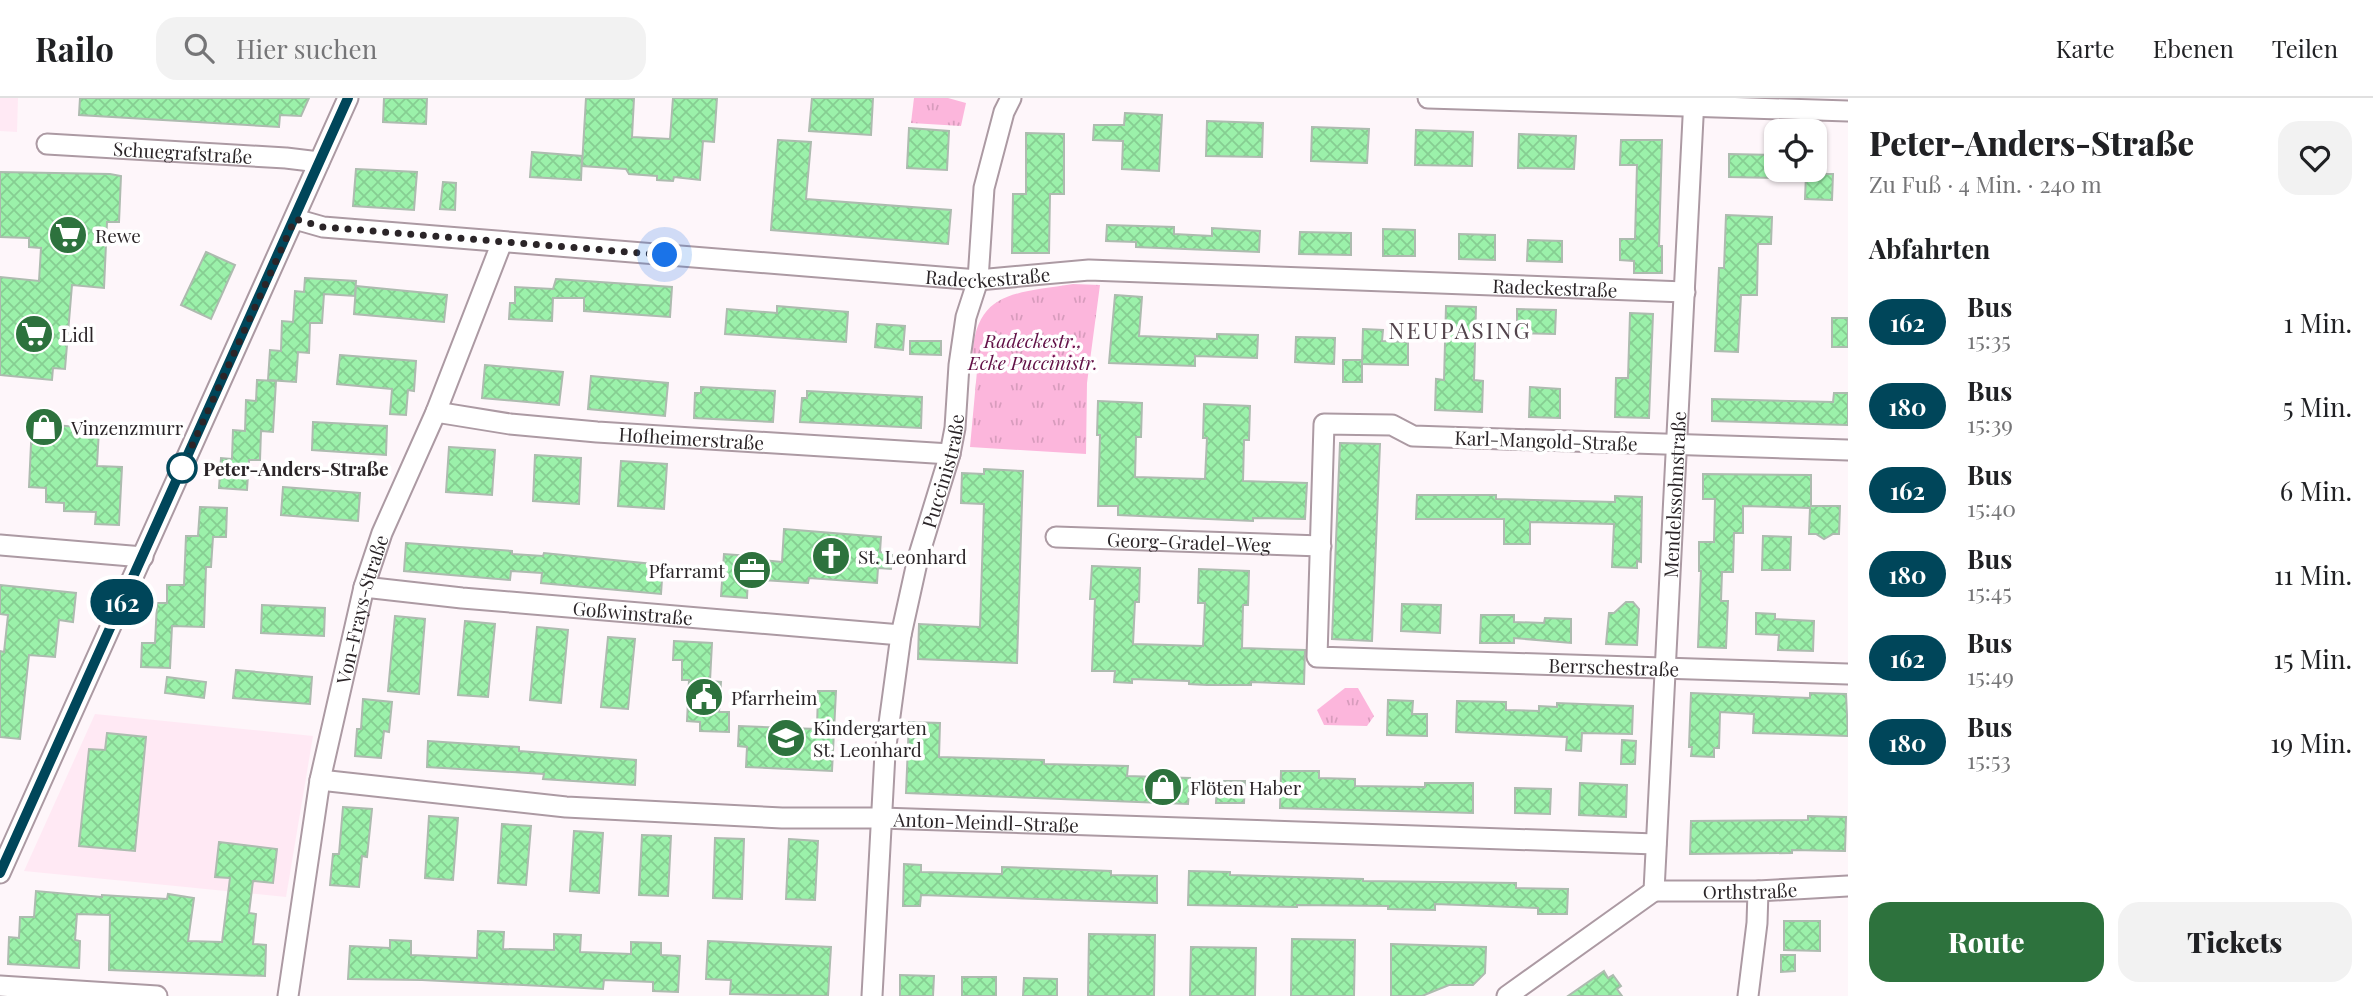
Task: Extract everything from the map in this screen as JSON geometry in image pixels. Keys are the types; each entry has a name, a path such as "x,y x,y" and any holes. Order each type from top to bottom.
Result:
{"street":[{"path":"0,873 348,98"},
{"name":"Puccinistraße","path":"873,996 887,728 901,635 918,558 950,454 955,428 965,317 978,280 984,188 1004,112 1011,98"},
{"path":"1428,98 1694,101 1848,111"},
{"name":"Mendelssohnstraße","path":"1654,891 1694,101"},
{"name":"Schuegrafstraße","path":"47,144 319,162"},
{"name":"Radeckestraße","path":"295,219 323,227 502,243 978,280 1089,270 1685,292"},
{"name":"Von-Frays-Straße","path":"288,996 320,780 364,587 382,533 436,412 502,243"},
{"name":"Hofheimerstraße","path":"436,412 510,424 597,432 950,454"},
{"name":"Karl-Mangold-Straße","path":"1321,546 1324,425 1392,425 1413,436 1848,450"},
{"name":"Georg-Gradel-Weg","path":"1056,537 1321,546"},
{"path":"0,545 143,557"},
{"name":"Berrschestraße","path":"1321,546 1317,657 1848,674"},
{"name":"Goßwinstraße","path":"364,587 462,598 901,635"},
{"name":"Anton-Meindl-Straße","path":"320,780 566,807 782,818 881,818 1656,844"},
{"name":"Orthstraße","path":"1654,891 1758,891 1848,886"},
{"path":"1507,996 1654,891"},
{"path":"1748,996 1758,891"},
{"path":"0,986 157,996"}],"shaded area":[{"path":"0,98 18,98 17,132 0,131"},
{"path":"95,714 313,736 286,897 24,871"}],"green space":[{"path":"914,98 948,98 966,103 961,126 911,123"},
{"name":"Radeckestr., Ecke Puccinistr.","path":"1073,284 1100,285 1087,383 1086,454 970,447 977,371 972,371 973,345 978,325 986,311 1012,295"},
{"path":"1345,688 1358,688 1374,716 1367,726 1324,725 1317,710"}],"building":[{"path":"80,98 309,98 301,116 280,115 279,127 79,115"},
{"path":"384,98 427,98 426,124 383,122"},
{"path":"586,98 634,98 632,137 670,139 673,98 717,98 714,142 703,141 700,180 674,177 673,181 657,180 657,176 629,174 626,169 582,166"},
{"path":"812,98 873,98 871,135 809,131"},
{"path":"1125,113 1162,115 1159,171 1122,169 1123,141 1093,140 1094,125 1124,125"},
{"path":"1207,121 1263,123 1262,157 1206,156"},
{"path":"1312,127 1369,129 1367,163 1311,161"},
{"path":"909,128 949,131 947,170 907,168"},
{"path":"1416,130 1473,132 1472,166 1415,165"},
{"path":"1026,133 1064,134 1064,194 1050,194 1049,253 1012,253 1013,194 1026,194"},
{"path":"1519,134 1576,136 1574,169 1518,168"},
{"path":"778,140 811,142 806,199 951,210 948,244 771,230"},
{"path":"1621,140 1662,140 1659,246 1662,246 1662,273 1634,273 1634,261 1620,260 1620,239 1635,239 1637,165 1620,165"},
{"path":"532,152 582,156 581,180 530,177"},
{"path":"1729,154 1764,155 1764,178 1729,177"},
{"path":"356,169 417,172 414,210 353,206"},
{"path":"0,172 121,176 119,222 107,222 104,288 72,285 65,369 53,368 52,380 0,375 0,277 39,281 41,248 29,247 29,238 0,237"},
{"path":"1827,174 1833,174 1832,200 1805,199 1806,182 1827,182"},
{"path":"443,182 456,183 455,210 440,209"},
{"path":"1726,215 1772,217 1771,244 1758,244 1757,295 1741,295 1738,352 1715,351 1719,268 1724,268"},
{"path":"1107,225 1174,227 1174,234 1212,236 1212,228 1260,231 1259,252 1136,247 1136,242 1106,241"},
{"path":"1383,229 1415,230 1415,256 1383,256"},
{"path":"1300,232 1351,233 1351,255 1299,254"},
{"path":"1459,234 1495,235 1495,260 1459,259"},
{"path":"1528,240 1562,241 1562,262 1527,261"},
{"path":"206,252 235,265 211,319 181,305"},
{"path":"305,278 356,281 355,296 324,294 322,323 310,323 309,353 298,352 296,382 268,380 270,350 281,351 282,321 293,322 295,291 304,292"},
{"path":"556,279 672,287 670,317 584,311 584,298 553,298 552,321 509,319 510,303 515,303 515,287 553,289"},
{"path":"356,286 447,295 444,322 354,314"},
{"path":"1115,295 1142,297 1139,336 1217,339 1217,334 1258,335 1257,358 1195,356 1195,366 1109,363"},
{"path":"777,306 848,312 846,342 725,334 727,309 777,313"},
{"path":"1446,306 1476,307 1474,380 1483,381 1482,412 1435,410 1436,379 1444,380"},
{"path":"1517,309 1556,310 1555,334 1517,333"},
{"path":"1630,313 1653,314 1649,418 1615,417 1616,378 1628,378"},
{"path":"1832,318 1848,318 1848,347 1832,347"},
{"path":"877,324 905,326 903,350 875,347"},
{"path":"1363,329 1383,330 1382,341 1408,342 1408,365 1362,364"},
{"path":"1296,337 1335,338 1334,364 1295,362"},
{"path":"910,341 941,341 941,355 910,354"},
{"path":"340,355 416,361 414,391 408,390 406,415 390,414 392,389 337,384"},
{"path":"1343,360 1362,360 1362,382 1343,382"},
{"path":"485,365 563,372 559,405 482,398"},
{"path":"591,376 668,383 665,416 588,409"},
{"path":"257,380 276,381 273,432 261,431 260,460 249,460 247,490 219,488 221,458 232,459 233,430 245,431 246,400 256,401"},
{"path":"701,387 775,391 773,422 694,418 695,393 701,393"},
{"path":"1530,387 1560,389 1560,418 1529,417"},
{"path":"807,391 922,397 921,428 800,422 802,398 807,398"},
{"path":"1834,393 1848,393 1848,425 1712,421 1712,399 1833,402"},
{"path":"1098,401 1142,403 1141,437 1136,437 1135,477 1205,479 1207,438 1203,438 1204,404 1250,406 1249,440 1244,440 1243,481 1307,483 1305,519 1253,518 1253,521 1118,515 1118,506 1098,506"},
{"path":"313,422 387,426 386,455 312,450"},
{"path":"32,423 99,429 97,466 122,467 119,525 95,524 96,512 64,511 64,503 46,502 46,488 29,487"},
{"path":"1340,443 1380,444 1372,641 1332,639"},
{"path":"449,447 495,450 492,495 446,492"},
{"path":"535,455 581,458 579,504 533,501"},
{"path":"621,461 667,464 664,509 618,506"},
{"path":"984,469 1023,471 1017,663 918,659 919,624 980,627 984,504 961,503 962,473 984,474"},
{"path":"1703,474 1811,475 1811,506 1840,506 1839,534 1824,539 1816,534 1809,534 1810,508 1743,506 1743,533 1734,533 1733,572 1722,572 1721,601 1728,601 1726,648 1698,647 1701,571 1699,542 1714,542 1715,499 1703,499"},
{"path":"283,487 360,493 358,521 281,515"},
{"path":"1417,495 1496,495 1496,499 1615,502 1615,496 1642,497 1641,562 1637,561 1637,568 1612,567 1614,524 1530,522 1530,544 1504,544 1504,519 1416,519"},
{"path":"200,507 227,508 226,537 213,537 211,567 206,567 204,627 172,626 170,668 141,667 142,643 155,643 157,603 167,603 167,585 184,585 186,536 198,536"},
{"name":"St. Leonhard","path":"784,529 881,537 880,552 892,553 891,569 878,568 877,583 809,578 808,583 748,579 747,598 721,596 724,554 782,562"},
{"path":"1763,536 1791,537 1790,570 1762,570"},
{"path":"406,543 663,565 661,594 541,583 542,573 511,571 510,580 404,571"},
{"path":"1092,566 1140,568 1139,602 1135,602 1133,644 1203,646 1205,603 1198,603 1199,569 1249,571 1248,605 1243,605 1242,648 1305,650 1304,684 1251,682 1251,685 1207,685 1189,684 1189,681 1132,679 1132,683 1114,682 1115,671 1092,671 1095,599 1090,599"},
{"path":"0,585 76,593 73,622 59,620 55,657 29,655 20,739 0,737 0,651 4,652 8,615 0,614"},
{"path":"1626,602 1633,602 1639,609 1637,645 1606,644 1609,613 1614,613"},
{"path":"1402,604 1441,605 1440,633 1401,631"},
{"path":"262,605 325,608 324,636 261,633"},
{"path":"1756,613 1775,614 1775,619 1814,621 1813,651 1778,650 1779,635 1756,634"},
{"path":"1481,615 1514,615 1514,622 1544,623 1545,618 1571,619 1571,643 1514,638 1514,643 1480,643"},
{"path":"395,616 425,619 419,694 388,691"},
{"path":"465,621 495,624 488,697 458,695"},
{"path":"537,627 568,630 561,703 530,700"},
{"path":"608,637 635,639 628,709 601,707"},
{"name":"Pfarrheim","path":"674,641 712,643 710,681 721,682 719,712 729,712 729,732 700,731 700,722 687,721 689,680 682,680 682,660 673,660"},
{"path":"236,670 312,677 310,704 233,698"},
{"path":"167,677 206,682 204,698 165,693"},
{"name":"Kindergarten St. Leonhard","path":"818,691 836,691 832,771 746,767 747,747 738,746 739,726 817,729"},
{"path":"1691,693 1810,698 1810,693 1846,694 1848,736 1753,733 1754,714 1720,712 1719,748 1714,748 1714,757 1691,756"},
{"path":"363,699 392,702 389,732 384,731 381,758 355,756 357,729 361,729"},
{"path":"1388,700 1413,701 1412,714 1427,714 1427,736 1387,735"},
{"path":"1457,701 1506,702 1506,710 1539,711 1539,706 1557,707 1557,703 1633,706 1632,734 1582,733 1581,751 1566,750 1567,737 1456,732"},
{"path":"909,722 940,723 939,757 1128,766 1127,776 1190,778 1188,804 906,793"},
{"path":"107,733 146,737 135,851 79,846 89,749 105,750"},
{"path":"1622,740 1636,741 1635,764 1621,764"},
{"path":"428,741 519,747 519,751 636,760 635,785 543,779 544,774 427,767"},
{"path":"1281,771 1319,771 1319,778 1355,779 1355,786 1425,787 1425,783 1473,783 1473,813 1280,808"},
{"path":"1217,781 1245,781 1244,803 1216,803"},
{"path":"1580,783 1627,785 1626,817 1579,815"},
{"path":"1515,788 1551,789 1550,814 1515,813"},
{"path":"343,807 372,809 367,857 362,856 359,887 330,885 333,854 339,854"},
{"path":"429,816 458,818 453,880 425,878"},
{"path":"1808,816 1846,817 1845,851 1690,854 1691,821 1808,820"},
{"path":"502,824 531,826 526,885 498,883"},
{"path":"574,831 603,833 599,893 570,891"},
{"path":"642,835 671,836 668,896 639,895"},
{"path":"715,838 744,839 742,899 713,898"},
{"path":"789,839 818,841 815,900 786,899"},
{"path":"219,842 277,849 273,883 253,881 249,913 256,914 253,944 266,945 265,976 109,970 110,915 77,914 75,940 80,941 79,968 8,964 9,937 19,938 20,917 34,917 36,891 102,897 167,899 168,894 194,898 188,941 222,942 230,878 215,877"},
{"path":"904,864 921,865 921,872 1002,874 1002,867 1111,871 1111,875 1157,876 1157,903 921,895 920,906 903,906"},
{"path":"1189,871 1363,881 1516,883 1516,888 1568,889 1567,914 1538,914 1538,908 1435,904 1435,910 1388,909 1388,906 1188,905"},
{"path":"1784,921 1820,921 1820,951 1784,950"},
{"path":"478,931 504,932 503,949 554,950 554,934 581,935 580,952 631,954 631,942 661,943 661,955 680,956 678,992 653,991 653,982 604,980 603,989 348,979 350,946 390,948 390,940 411,941 411,955 477,958"},
{"path":"1089,934 1155,935 1154,996 1088,996"},
{"path":"1292,939 1355,940 1354,996 1291,996"},
{"path":"708,941 831,947 828,996 730,994 731,980 706,979"},
{"path":"1391,944 1486,947 1485,973 1473,985 1449,985 1422,996 1391,996"},
{"path":"1191,947 1256,948 1255,996 1190,996"},
{"path":"1781,955 1795,955 1795,971 1781,972"},
{"path":"1604,971 1608,978 1613,975 1621,986 1617,989 1622,996 1568,996"},
{"path":"900,975 934,976 933,996 900,996"},
{"path":"962,977 996,977 996,996 962,996"},
{"path":"1024,978 1057,979 1057,996 1023,996"}],"bus line":[{"name":"162","path":"0,873 348,98"}],"place":[{"name":"Rewe","path":"68,235"},
{"name":"Lidl","path":"34,334"},
{"name":"Vinzenzmurr","path":"44,427"},
{"name":"Peter-Anders-Straße","path":"182,468"},
{"name":"St. Leonhard","path":"831,556"},
{"name":"Pfarramt","path":"752,570"},
{"name":"Pfarrheim","path":"704,697"},
{"name":"Kindergarten St. Leonhard","path":"786,738"},
{"name":"Flöten Haber","path":"1163,787"}],"district":[{"name":"NEUPASING","path":"1460,329"}],"route":[{"path":"182,468 295,219 323,227 665,255"}]}
